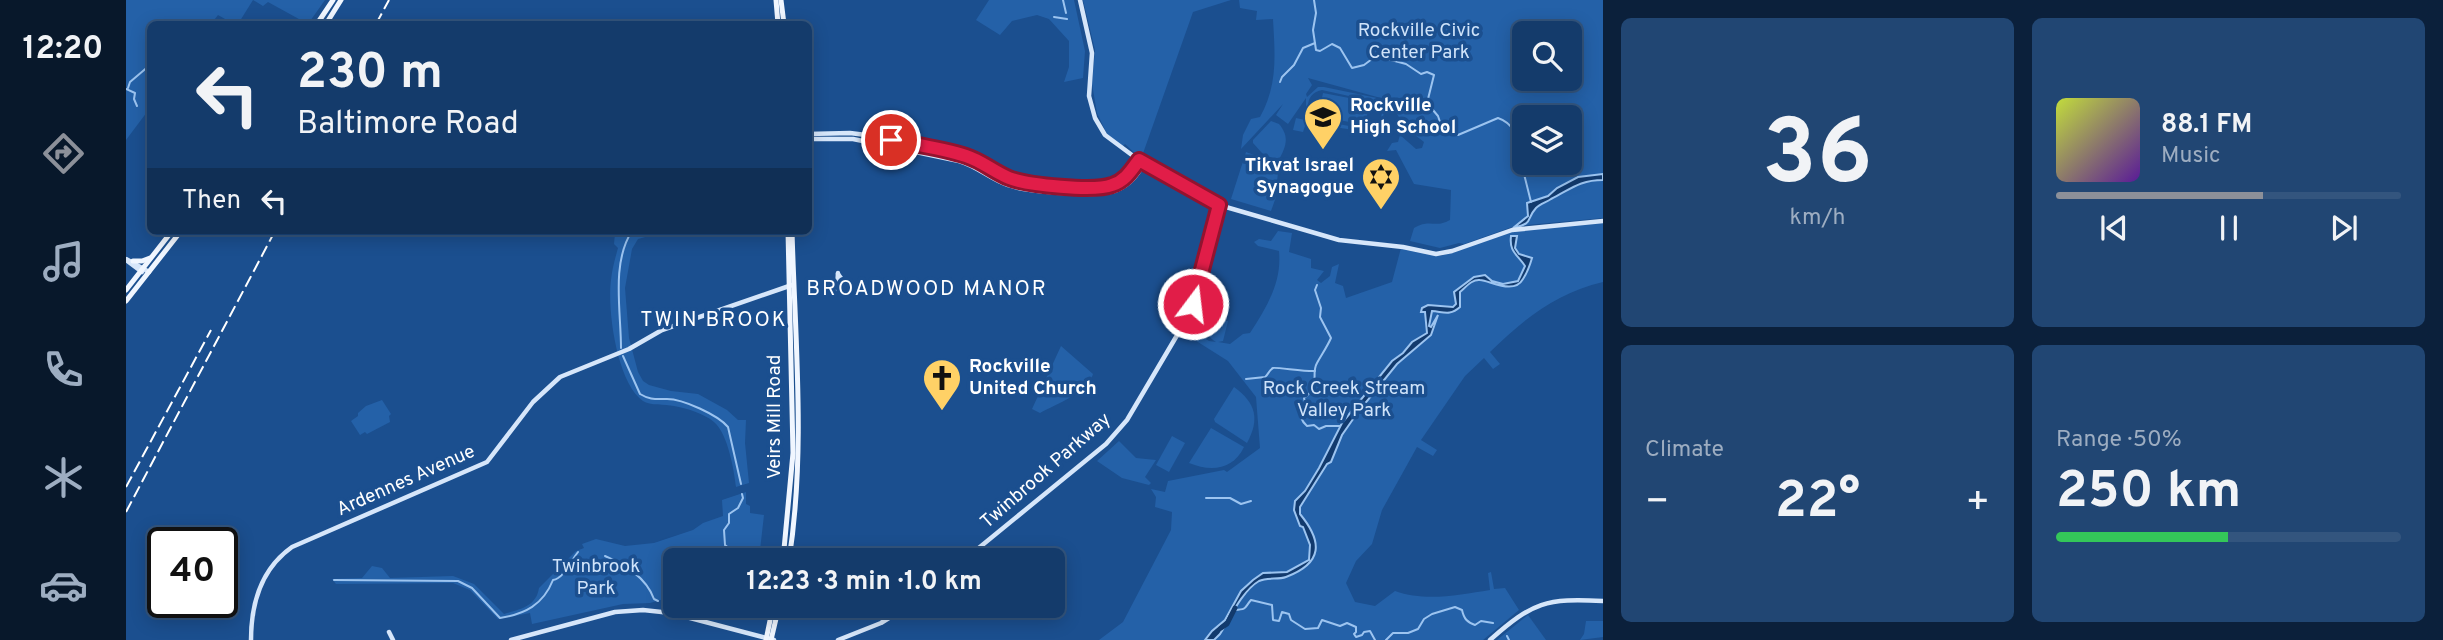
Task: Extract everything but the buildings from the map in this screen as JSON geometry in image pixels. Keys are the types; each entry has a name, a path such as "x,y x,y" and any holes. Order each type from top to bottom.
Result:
{"main road":[{"path":"319,21 333,0"},
{"path":"328,21 341,0"},
{"path":"776,0 778,21"},
{"path":"781,0 784,21"},
{"path":"126,290 166,235"},
{"path":"126,301 178,235"},
{"name":"Veirs Mill Road","path":"788,548 795,406 790,235"},
{"path":"128,260 142,261 152,256"},
{"path":"770,640 772,618"},
{"path":"770,640 776,618"}],"street":[{"path":"1080,0 1092,53 1089,96 1095,118 1105,135 1142,162 1219,205 1339,240 1403,247 1436,254 1512,230 1603,221"},
{"path":"812,134 866,135 962,155 977,160 999,174 1022,182 1065,186 1110,186 1126,178 1142,162"},
{"path":"812,139 853,139 959,161 970,164 1007,185 1024,189 1108,193 1131,181 1142,162"},
{"name":"Twinbrook Parkway","path":"979,548 1106,444 1127,420 1189,315 1219,205"},
{"path":"128,260 148,274"},
{"path":"837,289 838,273 844,282"},
{"name":"Ardennes Avenue","path":"251,640 252,609 257,591 273,567 292,547 487,461 533,402 560,377 629,349 662,330 791,285"},
{"path":"1490,640 1526,610 1543,603 1560,600 1603,601"},
{"path":"511,640 615,612 643,610 671,613 770,640"},
{"path":"838,640 890,618"},
{"path":"389,632 395,639"}],"green space":[{"path":"126,0 253,0 240,21 229,21 218,15 213,21 147,21 147,112 126,140"},
{"path":"253,0 325,0 310,21 303,21 268,2 263,6"},
{"path":"989,0 1074,0 1085,51 1083,78 1064,82 1069,67 1069,41 1049,19 1037,15 1012,21 1000,35 976,20"},
{"path":"1083,0 1231,0 1193,12 1141,159 1125,144 1122,147 1108,136 1097,113 1092,84 1095,50"},
{"name":"Rockville Civic Center Park","path":"1239,0 1603,0 1603,218 1515,226 1464,244 1440,248 1410,241 1414,228 1450,220 1451,190 1414,184 1396,150 1387,151 1392,143 1398,142 1400,135 1416,149 1422,148 1424,142 1406,128 1388,100 1308,78 1312,85 1307,97 1318,87 1324,87 1377,98 1384,109 1382,120 1375,127 1354,130 1307,120 1303,132 1293,130 1296,118 1305,120 1306,116 1309,116 1306,98 1288,124 1276,115 1283,104 1241,149 1243,135 1251,119 1260,117 1273,81 1273,19 1256,20 1257,11 1240,8","holes":["1322,90 1376,102 1382,111 1380,120 1374,125 1355,127 1315,117 1308,104 1311,96"]},
{"path":"1323,93 1370,102 1365,125 1318,116"},
{"path":"1271,121 1279,124 1286,138 1278,161 1262,153 1253,143"},
{"path":"1246,152 1265,159 1278,171 1276,197 1271,211 1231,199"},
{"name":"Rock Creek Stream Valley Park","path":"1603,222 1603,282 1570,293 1542,309 1490,352 1500,364 1493,369 1484,358 1465,376 1421,440 1437,450 1433,456 1417,447 1382,510 1372,544 1356,561 1346,583 1355,602 1375,606 1395,591 1430,597 1490,590 1488,573 1491,572 1494,589 1505,588 1519,610 1483,640 1099,640 1123,622 1171,530 1172,512 1155,507 1156,497 1151,489 1165,492 1168,481 1224,470 1227,472 1260,448 1256,397 1228,361 1190,337 1192,330 1209,341 1216,342 1207,331 1209,317 1228,321 1223,341 1218,342 1230,344 1243,334 1250,333 1272,294 1279,262 1279,251 1258,246 1254,242 1259,239 1271,241 1278,231 1292,233 1289,252 1311,259 1311,268 1324,271 1317,280 1321,283 1330,276 1332,267 1339,264 1335,283 1343,286 1346,298 1392,282 1401,248 1441,256 1519,229"},
{"path":"615,235 649,235 638,239 632,249 625,288 629,338 643,381 671,391 698,394 727,410 738,420 746,420 749,483 736,487 727,443 714,422 684,408 646,403 634,392 626,379 616,345 611,309 611,276 618,248 614,244"},
{"path":"1061,346 1093,374 1085,387 1040,413 1032,409"},
{"path":"1234,387 1247,399 1254,412 1254,426 1247,443 1214,419"},
{"path":"382,400 391,414 390,422 360,435 351,421 366,406"},
{"path":"1211,428 1244,447 1228,465 1205,468 1189,463"},
{"path":"1172,436 1185,443 1169,472 1156,465"},
{"path":"1119,441 1136,458 1156,460 1145,477 1151,483 1149,485 1122,478 1097,461"},
{"name":"Twinbrook Park","path":"746,492 746,504 750,506 750,513 764,515 760,548 663,548 663,599 650,603 623,604 532,624 530,613 498,619 470,590 453,583 336,584 332,579 362,578 372,566 382,568 390,578 453,576 474,584 504,614 531,603 539,588 576,551 584,548 582,544 596,539 625,546 654,543 693,530 703,523 723,516 722,500"},
{"path":"1528,615 1546,640 1497,640"},
{"path":"1586,621 1603,621 1603,637 1580,640"}],"shaded area":[{"path":"1603,174 1603,180 1582,183 1539,205 1527,223 1513,228 1528,216 1527,203 1548,196 1578,177"},
{"path":"1511,236 1517,236 1515,248 1519,254 1532,258 1519,284 1508,287 1474,281 1460,292 1460,307 1456,310 1447,313 1432,311 1429,326 1431,327 1438,315 1431,335 1397,364 1342,435 1331,462 1327,464 1300,507 1300,514 1313,534 1316,551 1313,558 1307,565 1286,577 1262,580 1253,585 1220,634 1214,640 1205,640 1225,620 1241,591 1253,580 1263,573 1287,572 1309,560 1310,545 1294,510 1295,501 1305,491 1319,468 1342,423 1392,361 1412,342 1427,333 1425,312 1421,312 1422,308 1428,305 1453,307 1456,304 1454,292 1474,277 1485,275 1492,281 1503,284 1518,281 1525,266 1512,249"}],"waterway":[{"path":"1063,0 1066,13"},
{"path":"1314,0 1316,13 1313,30 1316,50 1320,51 1332,44 1340,48 1352,68 1364,65 1376,56 1406,64 1421,74 1427,72 1434,75 1427,103 1438,116 1441,125 1449,132 1458,135 1498,118 1512,128"},
{"path":"1054,17 1067,19"},
{"path":"1280,82 1303,48 1315,43"},
{"path":"128,88 130,82 147,68"},
{"path":"126,89 135,93 137,106"},
{"path":"1524,175 1531,202"},
{"path":"621,348 619,272 625,244 630,235"},
{"path":"1317,285 1315,290 1321,308 1320,317 1331,338 1315,367 1313,389 1304,398 1300,415 1307,426 1314,425 1319,429 1340,426"},
{"path":"623,356 640,394 691,405 709,413 728,427 741,484"},
{"path":"1246,379 1265,377 1273,368 1315,371"},
{"path":"729,548 725,545 724,530 729,523 729,514 738,508 742,494"},
{"path":"1206,498 1230,498 1241,504 1251,501"},
{"path":"334,580 458,581 472,588 500,618 525,611 538,602 553,580 564,573 578,552"},
{"path":"605,556 634,573 658,601"},
{"path":"1235,610 1244,609 1251,600 1272,605 1273,620 1279,621 1282,612 1289,614 1291,620 1305,629 1318,628 1322,620 1340,626 1347,623 1356,627 1356,637 1370,631 1375,640"},
{"path":"1386,640 1393,633 1408,633 1418,629 1424,619 1432,614 1455,607 1462,610 1465,618 1472,624 1481,621 1493,623"},
{"path":"1221,628 1227,624 1235,608"},
{"path":"1507,636 1509,640"}],"railway":[{"path":"378,21 389,0"},
{"path":"126,512 273,235"},
{"path":"126,487 211,330"}],"place":[{"name":"Rockville High School","path":"1323,151"},
{"name":"Tikvat Israel Synagogue","path":"1381,211"},
{"name":"Rockville United Church","path":"942,412"}],"district":[{"name":"BROADWOOD MANOR","path":"927,289"},
{"name":"TWIN BROOK","path":"714,320"}],"route":[{"path":"891,140 962,155 977,160 999,174 1022,182 1065,186 1110,186 1126,178 1139,160 1219,205 1193,304"}]}
